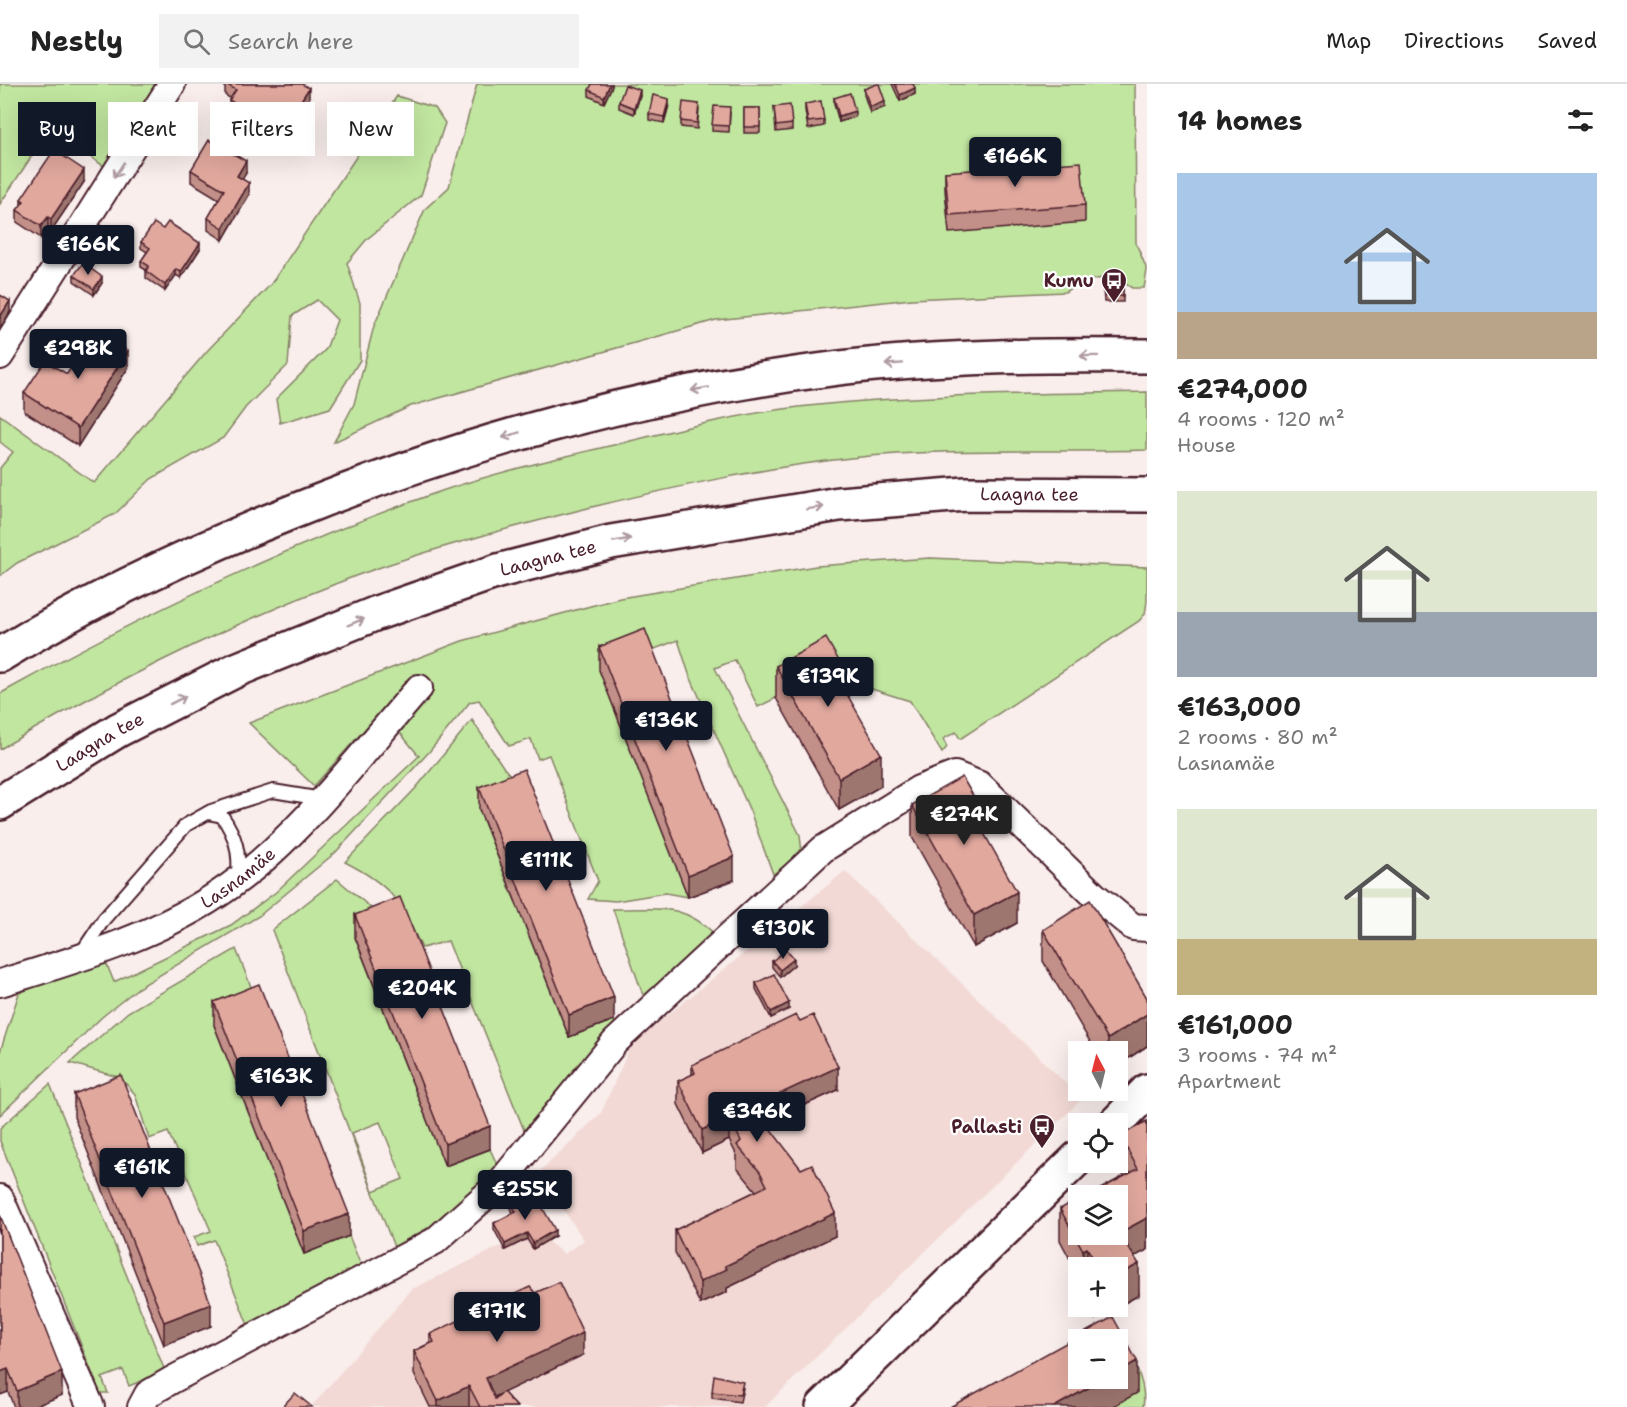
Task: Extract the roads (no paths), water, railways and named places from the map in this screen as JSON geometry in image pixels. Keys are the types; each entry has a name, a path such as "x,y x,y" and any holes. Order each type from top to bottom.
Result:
{"main road":[{"path":"0,655 59,619 194,551 346,490 460,451 575,416 696,389 842,368 968,359 1147,356"},
{"name":"Laagna tee","path":"0,803 118,730 236,670 376,613 498,571 611,542 839,504 966,494 1147,495"},
{"path":"1126,1113 1147,1091"},
{"path":"823,1407 1068,1168"}],"street":[{"path":"0,356 171,84"},
{"name":"Lasnamäe","path":"0,983 77,960 158,928 238,880 275,847 322,799 419,688"},
{"path":"141,1407 148,1394 172,1380 435,1241 500,1183 615,1042 823,849 919,789 955,775 980,784 1094,895 1133,927 1147,928"},
{"path":"0,1198 91,1407"}],"lane":[{"path":"77,960 104,919 186,825 208,813 273,791 322,799"},
{"path":"208,813 222,816 232,832 238,851 238,880"}],"place":[{"name":"Kumu","path":"1114,304"},
{"name":"Pallasti","path":"1042,1150"}]}
